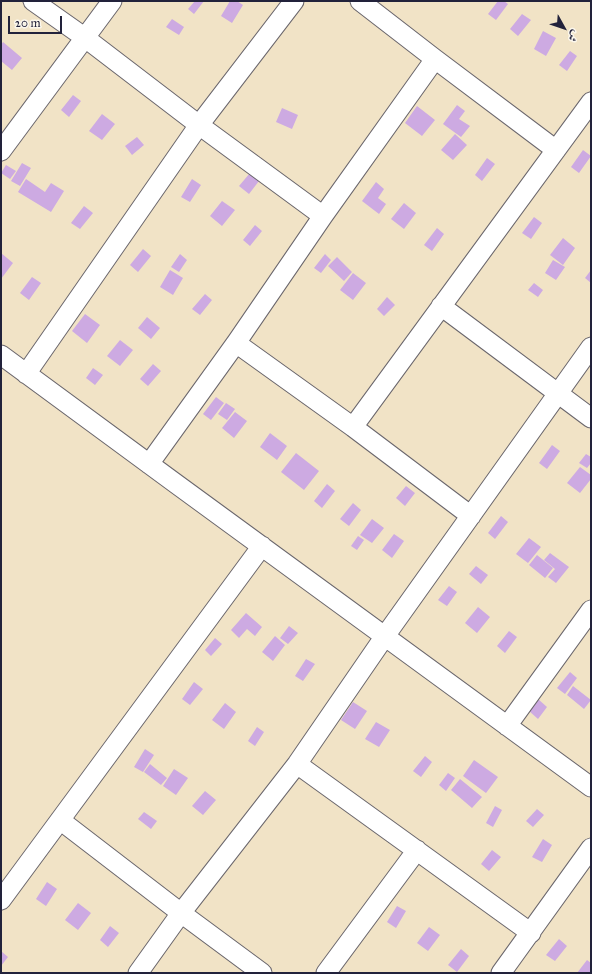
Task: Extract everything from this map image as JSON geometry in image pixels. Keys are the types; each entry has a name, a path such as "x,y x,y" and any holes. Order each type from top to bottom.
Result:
{"street":[{"path":"34,1 323,216"},
{"path":"1,151 112,1"},
{"path":"26,374 199,125 294,1"},
{"path":"360,1 556,150"},
{"path":"149,464 236,343 323,216 435,59"},
{"path":"353,427 591,102"},
{"path":"441,306 591,418"},
{"path":"236,343 353,427 471,516"},
{"path":"138,973 181,913 297,764 384,636 591,347"},
{"path":"1,355 591,787"},
{"path":"1,900 262,546"},
{"path":"507,726 591,610"},
{"path":"297,764 531,933"},
{"path":"60,820 262,973"},
{"path":"501,973 591,848"},
{"path":"326,973 417,850"}],"building":[{"path":"195,1 204,1 194,14 188,9"},
{"path":"230,1 237,1 243,5 232,23 221,16"},
{"path":"498,1 504,1 508,4 496,20 488,14"},
{"path":"522,14 531,20 518,36 510,29"},
{"path":"172,19 184,27 179,35 166,27"},
{"path":"543,31 556,38 546,56 534,49"},
{"path":"3,42 22,58 12,70 1,61 1,45"},
{"path":"570,51 577,56 567,71 559,65"},
{"path":"73,95 81,101 69,117 61,110"},
{"path":"457,105 465,111 459,119 470,126 461,137 443,124"},
{"path":"417,106 435,120 422,136 405,123"},
{"path":"282,108 298,115 292,129 276,122"},
{"path":"102,114 115,124 102,140 89,131"},
{"path":"455,134 467,145 453,160 441,150"},
{"path":"137,137 144,145 132,155 125,146"},
{"path":"583,150 591,156 579,173 571,167"},
{"path":"487,158 495,164 482,181 475,175"},
{"path":"22,163 31,168 20,186 11,181"},
{"path":"6,165 16,171 10,179 1,173"},
{"path":"250,173 259,181 249,194 239,186"},
{"path":"26,179 45,192 51,183 64,191 51,212 18,192"},
{"path":"192,179 201,185 190,202 181,197"},
{"path":"376,182 384,189 378,198 386,204 379,214 362,201"},
{"path":"222,201 235,210 222,226 210,216"},
{"path":"404,203 416,213 404,229 391,219"},
{"path":"84,206 93,213 80,229 71,223"},
{"path":"534,217 542,223 531,239 522,233"},
{"path":"255,225 262,231 250,246 243,240"},
{"path":"437,228 444,234 432,251 424,245"},
{"path":"563,238 575,248 563,265 550,255"},
{"path":"143,249 151,256 138,272 130,265"},
{"path":"1,253 13,263 1,279"},
{"path":"180,254 187,260 179,272 171,267"},
{"path":"325,254 331,260 321,273 314,268"},
{"path":"337,257 352,272 344,281 328,266"},
{"path":"553,260 565,267 556,280 545,273"},
{"path":"170,270 183,278 173,295 160,287"},
{"path":"591,270 591,283 585,278"},
{"path":"353,273 366,283 353,300 340,290"},
{"path":"32,277 41,283 29,300 20,293"},
{"path":"534,283 543,290 538,297 528,290"},
{"path":"205,294 212,300 200,315 192,309"},
{"path":"387,297 395,305 384,316 377,309"},
{"path":"85,314 100,325 87,343 72,331"},
{"path":"147,317 160,328 151,339 138,328"},
{"path":"120,340 133,350 120,366 107,356"},
{"path":"153,364 161,371 148,386 140,379"},
{"path":"93,368 103,375 95,385 86,378"},
{"path":"216,397 224,403 211,420 203,414"},
{"path":"226,403 235,409 227,420 218,414"},
{"path":"235,412 247,421 234,438 222,428"},
{"path":"270,433 287,446 277,460 260,447"},
{"path":"552,445 560,451 547,469 539,463"},
{"path":"296,453 319,471 304,490 281,472"},
{"path":"586,454 591,457 591,463 587,468 579,463"},
{"path":"580,467 591,475 591,479 580,493 567,483"},
{"path":"327,484 335,491 322,508 314,501"},
{"path":"406,486 415,493 405,506 396,498"},
{"path":"353,503 361,510 349,526 340,519"},
{"path":"501,516 508,522 495,539 488,533"},
{"path":"372,519 384,528 372,543 360,535"},
{"path":"394,534 404,541 392,558 382,550"},
{"path":"358,536 364,540 357,550 351,546"},
{"path":"529,538 541,547 528,563 516,554"},
{"path":"550,553 569,567 556,583 548,577 555,569 544,560"},
{"path":"537,555 553,568 545,578 529,565"},
{"path":"476,566 488,575 481,584 469,574"},
{"path":"449,586 457,592 447,606 438,600"},
{"path":"478,607 490,617 477,633 465,623"},
{"path":"246,613 262,627 255,636 247,629 239,638 231,630"},
{"path":"289,626 298,633 288,644 280,638"},
{"path":"509,631 517,637 505,653 497,646"},
{"path":"275,636 285,645 273,661 262,652"},
{"path":"215,638 222,644 211,656 205,650"},
{"path":"306,659 315,664 303,681 295,676"},
{"path":"570,672 577,678 565,694 557,688"},
{"path":"194,682 203,689 190,705 182,699"},
{"path":"573,686 591,700 584,709 567,695"},
{"path":"538,699 547,707 538,719 529,711"},
{"path":"353,702 367,711 355,729 341,720"},
{"path":"225,703 236,712 224,729 212,720"},
{"path":"376,722 390,730 379,747 365,739"},
{"path":"257,727 264,732 255,746 248,741"},
{"path":"145,749 154,755 143,772 134,767"},
{"path":"425,756 432,762 421,777 413,771"},
{"path":"474,760 498,777 486,793 463,776"},
{"path":"150,764 167,778 161,785 144,772"},
{"path":"174,769 188,778 176,795 163,786"},
{"path":"448,773 455,778 446,791 439,785"},
{"path":"460,779 482,797 472,808 451,790"},
{"path":"205,791 216,800 203,815 192,806"},
{"path":"495,806 502,810 493,827 486,823"},
{"path":"537,809 544,815 533,827 526,821"},
{"path":"144,812 157,821 151,829 138,819"},
{"path":"543,839 552,845 542,862 532,857"},
{"path":"492,850 501,857 489,871 481,864"},
{"path":"47,882 57,889 46,906 36,899"},
{"path":"78,903 91,913 78,930 65,920"},
{"path":"397,906 406,911 396,928 387,922"},
{"path":"110,926 119,933 108,947 100,940"},
{"path":"429,927 440,935 428,951 417,943"},
{"path":"559,939 567,946 555,961 546,955"},
{"path":"461,949 469,956 457,972 448,965"},
{"path":"1,951 8,957 1,966"},
{"path":"587,960 591,963 591,973 577,973"}]}
